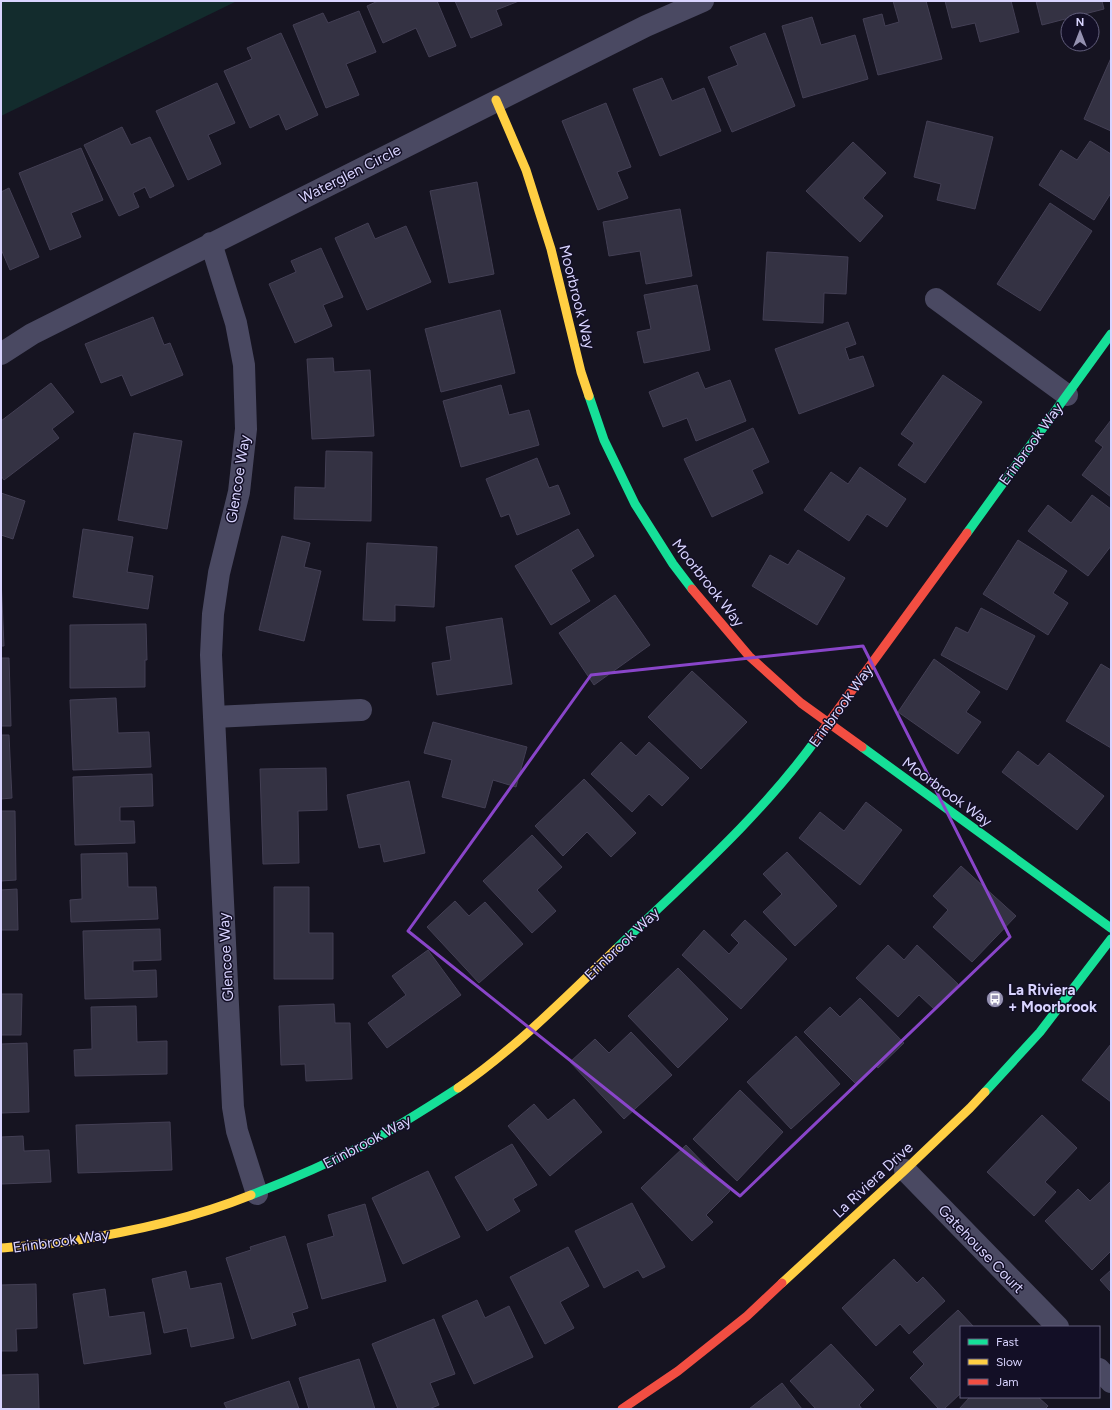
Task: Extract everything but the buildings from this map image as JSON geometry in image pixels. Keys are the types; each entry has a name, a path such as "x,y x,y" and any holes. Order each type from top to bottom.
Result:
{"street":[{"name":"Waterglen Circle","path":"1,354 32,334 496,100 646,26 703,1"},
{"name":"Moorbrook Way","path":"496,100 526,170 551,249 580,372 604,440 635,504 673,564 707,608 749,656 801,703 1111,928"},
{"name":"Glencoe Way","path":"211,244 236,323 244,365 246,429 239,492 219,573 213,614 211,655 233,1107 237,1132 257,1194"},
{"name":"Erinbrook Way","path":"936,299 1067,395"},
{"name":"Erinbrook Way","path":"1,1248 92,1238 152,1226 212,1210 257,1194 342,1158 423,1112 480,1072 546,1017 742,827 783,783 828,724 1111,334"},
{"path":"214,717 361,710"},
{"name":"La Riviera Drive","path":"622,1409 678,1371 747,1316 970,1108 1040,1032 1111,939"},
{"name":"Gatehouse Court","path":"905,1170 1057,1326"},
{"path":"1100,1371 1111,1382"}],"highlighted area":[{"path":"863,646 1010,937 740,1196 408,931 591,675"}],"green space":[{"path":"1,1 237,1 1,116"}],"traffic: fast":[{"path":"967,533 1111,334"},
{"path":"589,396 604,440 635,504 673,564 692,589"},
{"path":"616,949 720,849 770,797 815,741"},
{"path":"862,747 1111,928"},
{"path":"985,1092 1040,1032 1111,939"},
{"path":"251,1195 308,1172 364,1145 400,1125 458,1088"}],"traffic: slow":[{"path":"496,100 526,170 551,249 581,372 589,396"},
{"path":"458,1088 479,1073 520,1039 616,949"},
{"path":"782,1283 905,1170 985,1092"},
{"path":"1,1248 65,1242 160,1224 206,1211 251,1195"}],"traffic: jam":[{"path":"815,741 967,533"},
{"path":"692,589 749,656 801,703 862,747"},
{"path":"622,1409 678,1371 747,1316 782,1283"}],"place":[{"name":"La Riviera + Moorbrook","path":"995,999"}]}
